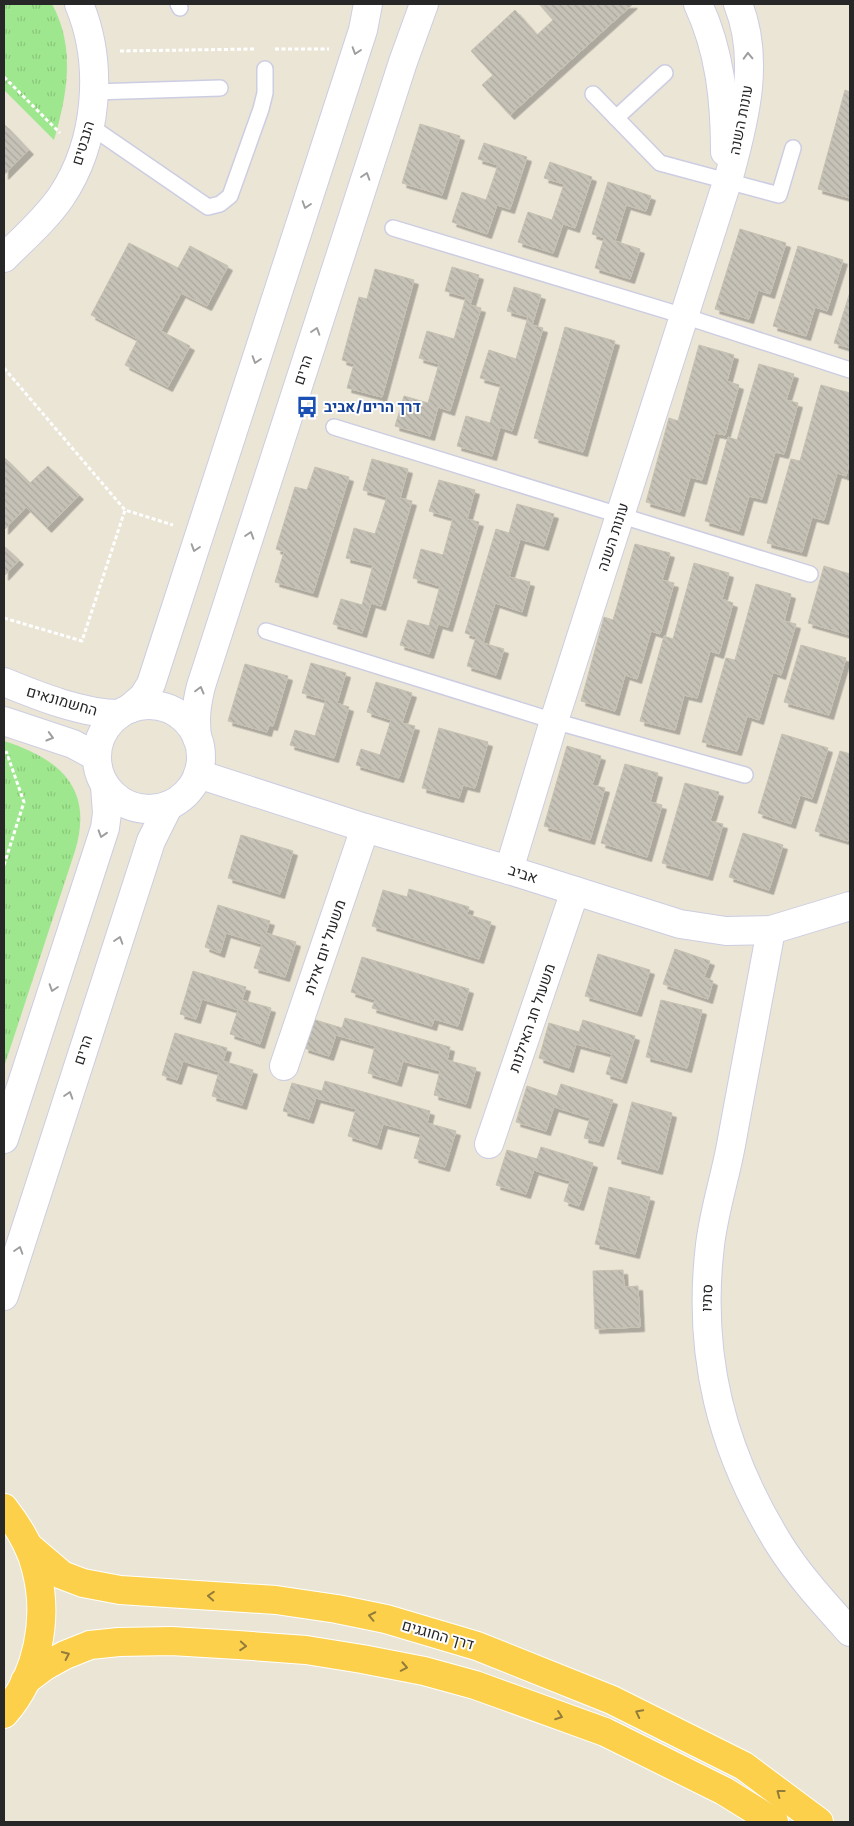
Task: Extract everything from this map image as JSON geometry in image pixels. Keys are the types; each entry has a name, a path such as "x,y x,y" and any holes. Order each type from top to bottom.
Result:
{"highway":[{"path":"4,1508 16,1524 28,1546 36,1568 41,1593 42,1618 38,1644 31,1668 4,1714"},
{"name":"דרך החוגגים","path":"28,1546 62,1575 83,1583 120,1590 276,1600 337,1609 386,1619 477,1646 612,1700 744,1766 819,1822"},
{"path":"25,1681 45,1666 65,1655 90,1646 119,1642 171,1641 238,1645 306,1650 362,1659 424,1671 475,1685 605,1732 724,1791 774,1822"}],"street":[{"name":"הנבטים","path":"4,258 34,229 61,197 82,154 90,126 94,92 92,51 79,4"},
{"path":"4,1139 104,828 107,813 105,786 98,767 98,746 106,727 143,697 151,684 356,48 368,4"},
{"name":"הרים","path":"197,738 195,719 201,686 403,62 424,4"},
{"path":"703,13 716,13 739,4"},
{"name":"עונות השנה","path":"510,870 554,720 719,206 746,106 749,73 748,40 739,4"},
{"name":"עונות השנה","path":"703,13 718,65 725,110 725,180"},
{"name":"החשמונאים","path":"4,682 46,698 86,710 108,714 125,711"},
{"path":"105,786 119,800 138,808 159,808 185,795 192,787 198,774 201,758 197,738 186,721 170,710 160,706 149,705 125,711"},
{"path":"4,721 73,744 97,757"},
{"name":"אביב","path":"198,774 365,828 510,870 680,924 726,931 771,930 850,906"},
{"name":"הרים","path":"4,1296 151,841 168,805"},
{"name":"משעול יום אילת","path":"284,1066 365,828"},
{"name":"משעול חג האילנות","path":"489,1144 575,891"},
{"name":"סתיו","path":"771,930 726,1173 710,1244 706,1311 712,1375 726,1435 750,1491 780,1545 818,1596 850,1632"}],"lane":[{"path":"90,126 208,207 220,204 230,196 262,109 265,93 265,70"},
{"path":"616,118 666,73"},
{"path":"94,92 220,88"},
{"path":"593,94 660,163 779,195 792,148"},
{"path":"393,228 684,316 850,370"},
{"path":"334,427 810,574"},
{"path":"266,630 554,720 745,775"}],"path":[{"path":"268,49 356,48"},
{"path":"92,51 258,49"},
{"path":"4,77 82,154"},
{"path":"4,368 126,510 200,533"},
{"path":"4,618 82,642 126,510"},
{"path":"4,745 24,802 4,865"}],"green space":[{"path":"4,4 52,4 60,21 67,55 67,72 63,106 54,140 4,90"},
{"path":"4,741 24,748 41,757 56,767 68,779 76,793 80,810 80,829 75,851 4,1067"}],"building":[{"path":"539,4 633,4 510,115 482,85 493,75 471,51 515,10 537,35 553,20"},
{"path":"845,90 850,92 850,198 818,189"},
{"path":"4,124 29,150 4,175"},
{"path":"420,124 460,136 442,195 402,183"},
{"path":"484,143 527,157 510,209 497,205 487,234 452,222 462,192 486,200 498,165 478,159"},
{"path":"550,162 592,177 575,228 563,224 553,253 518,242 528,212 552,220 564,184 544,178"},
{"path":"608,182 651,196 646,211 626,205 615,241 640,249 630,279 595,268 604,238 592,234"},
{"path":"740,229 786,243 770,294 758,290 749,319 715,309"},
{"path":"129,243 178,268 190,246 228,266 207,306 181,293 161,331 190,346 168,387 125,365 138,339 91,315"},
{"path":"798,246 843,260 827,311 815,307 806,336 773,326"},
{"path":"452,267 479,275 470,305 481,308 450,411 438,407 430,436 395,426 404,396 428,403 439,364 419,358 427,331 454,339 466,297 445,291"},
{"path":"375,269 414,280 382,397 347,388 354,364 342,360 359,297 367,299"},
{"path":"514,287 541,295 532,325 543,328 512,431 500,427 492,456 457,446 466,416 490,423 501,384 480,378 489,350 516,359 528,317 507,311"},
{"path":"850,292 850,348 834,343"},
{"path":"565,327 615,341 583,452 534,438"},
{"path":"699,345 734,355 727,381 739,385 725,435 715,433 702,480 690,477 680,512 646,502 669,418 678,421"},
{"path":"759,364 794,374 786,400 798,403 784,454 775,452 762,499 749,496 739,531 705,521 728,437 737,440"},
{"path":"821,385 850,393 850,461 846,476 837,473 824,520 812,517 802,552 767,543 791,459 800,461"},
{"path":"4,457 30,483 48,466 79,495 47,528 26,507 4,530"},
{"path":"372,459 408,469 400,498 412,501 381,606 371,603 362,633 333,624 341,599 362,605 373,565 346,558 354,528 375,534 387,497 363,490"},
{"path":"315,467 349,477 313,593 275,582 284,552 276,549 295,487 307,490"},
{"path":"439,480 475,490 467,519 479,522 448,627 438,624 429,654 400,645 408,620 429,626 440,586 413,578 421,549 443,555 453,518 429,511"},
{"path":"517,504 554,514 544,546 520,539 509,577 530,582 522,612 495,603 483,643 504,649 496,675 467,666 476,637 465,633 496,529 509,533"},
{"path":"635,544 670,553 662,580 674,583 660,634 651,631 637,679 625,675 615,711 581,701 604,617 613,620"},
{"path":"4,546 19,560 4,576"},
{"path":"694,563 729,573 722,599 733,603 719,654 710,651 697,698 684,695 675,730 640,721 664,636 673,639"},
{"path":"824,566 850,574 850,635 808,623"},
{"path":"756,584 791,594 784,621 796,624 781,675 773,672 759,720 747,716 737,751 702,742 726,658 735,660"},
{"path":"801,645 846,658 829,715 784,702"},
{"path":"311,663 346,673 337,703 349,707 334,758 290,745 295,730 315,736 326,700 302,693"},
{"path":"245,664 288,676 273,726 269,725 267,732 228,721"},
{"path":"376,682 412,693 402,723 415,726 399,778 356,765 361,749 380,755 391,720 367,712"},
{"path":"439,728 488,742 475,788 463,785 459,798 422,788"},
{"path":"782,734 828,748 812,799 800,795 791,824 758,813"},
{"path":"567,746 601,756 592,785 605,788 590,840 544,826"},
{"path":"840,751 850,754 850,834 848,841 815,831"},
{"path":"625,764 658,773 650,802 662,805 647,857 601,843"},
{"path":"685,783 719,792 710,821 723,824 708,876 662,863"},
{"path":"743,833 783,845 769,890 729,877"},
{"path":"241,835 293,851 280,894 228,878"},
{"path":"409,889 469,907 467,914 491,922 479,959 372,926 383,890 407,897"},
{"path":"218,905 270,921 266,933 296,942 285,977 254,968 262,944 226,933 220,953 205,947"},
{"path":"675,949 710,961 704,977 713,981 708,999 663,984"},
{"path":"598,954 650,970 637,1012 585,996"},
{"path":"362,957 469,989 458,1026 434,1019 432,1026 372,1008 375,1000 351,992"},
{"path":"193,971 246,987 242,1000 271,1008 260,1044 230,1034 238,1010 202,999 196,1019 180,1014"},
{"path":"661,1000 702,1010 687,1068 646,1057"},
{"path":"345,1018 450,1047 447,1060 476,1068 466,1104 434,1095 440,1071 403,1061 397,1082 368,1073 375,1046 336,1035 329,1056 304,1048 312,1019 342,1028"},
{"path":"583,1020 635,1036 622,1079 606,1074 612,1054 576,1044 569,1068 539,1058 549,1023 579,1032"},
{"path":"175,1033 227,1048 223,1061 253,1070 242,1105 212,1096 219,1072 183,1061 177,1080 162,1075"},
{"path":"325,1081 430,1111 427,1123 456,1131 445,1167 414,1158 421,1134 383,1124 377,1145 348,1136 356,1109 316,1098 309,1119 283,1111 292,1083 322,1091"},
{"path":"561,1084 613,1100 599,1142 584,1138 590,1118 554,1107 546,1131 516,1122 527,1086 557,1096"},
{"path":"632,1102 672,1113 658,1170 617,1159"},
{"path":"541,1147 593,1163 579,1206 564,1201 570,1181 534,1170 526,1194 496,1185 507,1150 537,1159"},
{"path":"609,1187 650,1197 635,1254 595,1244"},
{"path":"623,1270 624,1287 638,1286 640,1327 595,1329 593,1271"}],"place":[{"name":"דרך הרים/אביב","path":"307,407"}]}
